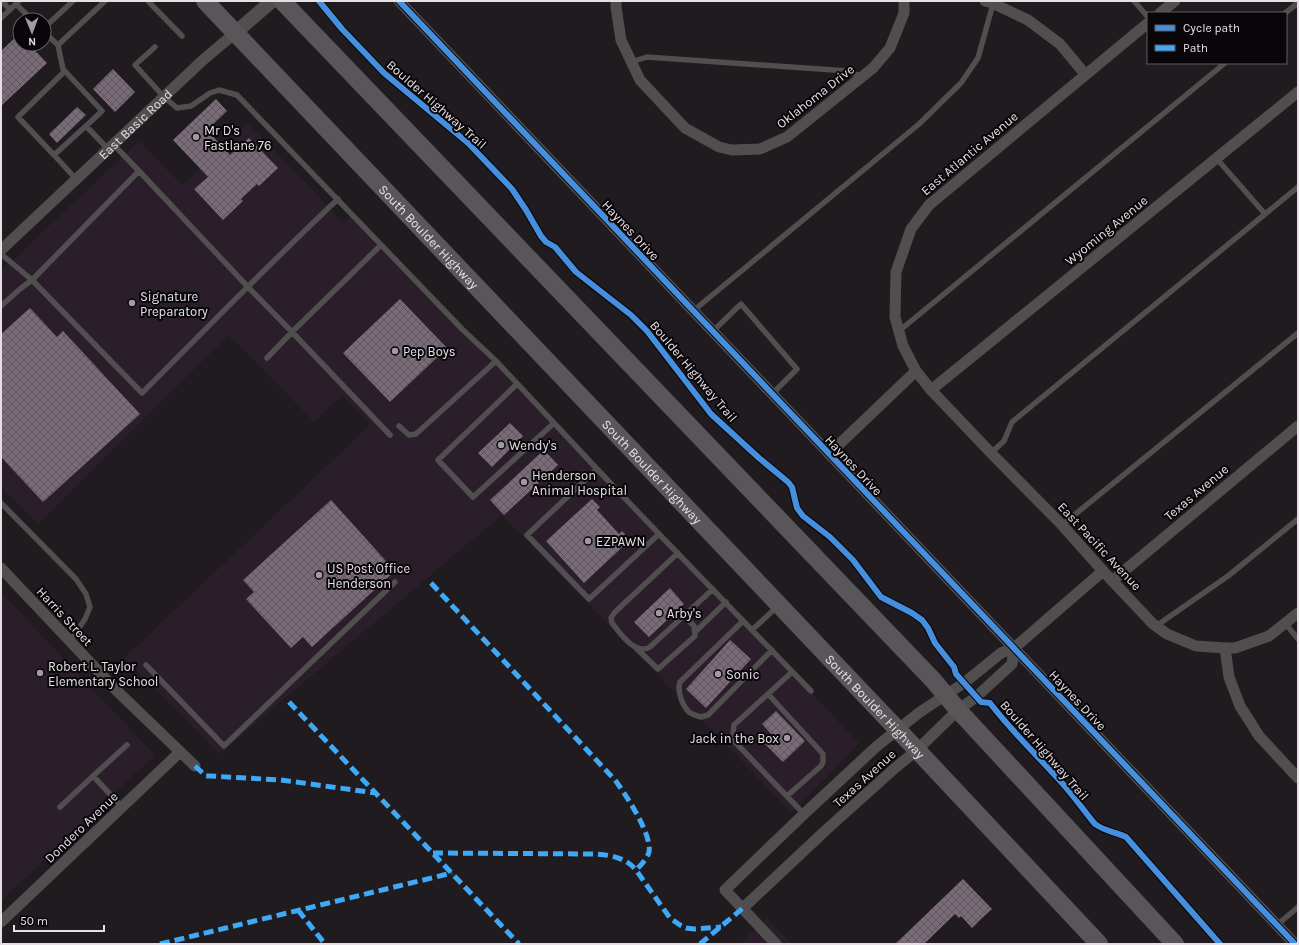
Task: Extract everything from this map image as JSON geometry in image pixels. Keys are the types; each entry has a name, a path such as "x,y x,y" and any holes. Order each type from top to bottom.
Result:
{"main road":[{"name":"South Boulder Highway","path":"204,1 1099,944"},
{"path":"282,1 933,680 958,710 1175,944"}],"street":[{"name":"East Basic Road","path":"1,250 164,97 272,1"},
{"name":"Haynes Drive","path":"399,1 1276,926 1295,944"},
{"name":"Oklahoma Drive","path":"616,1 621,40 640,80 685,128 719,147 732,150 760,149 787,137 873,68 890,48 904,13 904,1"},
{"path":"1161,12 1175,1"},
{"path":"989,2 1028,20 1060,44 1085,74"},
{"name":"East Atlantic Avenue","path":"916,371 903,346 895,317 896,272 911,229 929,205 1147,24"},
{"name":"Wyoming Avenue","path":"931,390 1298,92"},
{"path":"829,454 916,371"},
{"name":"East Pacific Avenue","path":"916,371 931,390 1062,525 1103,571 1156,626 1167,634 1196,646 1235,648 1269,636 1298,612"},
{"name":"Texas Avenue","path":"1112,580 1298,426"},
{"name":"Harris Street","path":"1,568 118,691 195,766"},
{"name":"Texas Avenue","path":"1014,648 1012,664 976,697 958,710 743,908 726,890 877,746 920,712 964,683 1001,653 1014,648 1103,571"},
{"path":"1225,648 1229,677 1240,706 1259,736 1298,778"},
{"name":"Dondero Avenue","path":"1,922 180,752"},
{"path":"743,908 776,944"}],"lane":[{"path":"2,1 10,10"},
{"path":"52,21 73,1"},
{"path":"58,45 105,1"},
{"path":"148,1 182,36"},
{"path":"1134,1 1147,16"},
{"path":"693,311 919,124 961,83 978,58 989,2"},
{"path":"1,18 18,3 25,12"},
{"path":"1287,12 1298,3"},
{"path":"52,39 58,45 63,69 102,111 54,155"},
{"path":"154,47 135,65 164,97 177,108 191,106 210,92 219,90 237,95 462,329 496,361 659,534 811,691"},
{"path":"631,62 647,57 848,71 862,77"},
{"path":"899,331 1224,64"},
{"path":"65,71 18,117 76,179"},
{"path":"86,126 139,171 390,435"},
{"path":"1217,159 1265,214"},
{"path":"1,306 32,280 139,171"},
{"path":"991,453 1004,442 1012,422 1298,187"},
{"path":"1,254 32,280 142,393 338,199"},
{"path":"266,358 381,245"},
{"path":"712,332 741,304 797,369 771,394"},
{"path":"1062,525 1298,333"},
{"path":"399,426 409,435 416,434 496,361"},
{"path":"517,384 438,460 473,497 554,423"},
{"path":"597,469 527,535 589,599 659,534"},
{"path":"1,502 76,579 86,594 90,607 85,619 70,641"},
{"path":"1156,626 1228,576 1298,519"},
{"path":"678,553 615,612 612,616 612,623 633,646 658,669 695,636 694,626 684,616"},
{"path":"146,665 224,746 396,582"},
{"path":"637,649 646,650 650,647 713,589"},
{"path":"695,632 726,602"},
{"path":"752,630 778,606"},
{"path":"743,620 680,682 679,686 681,696 689,711 701,718 708,715 772,650"},
{"path":"1284,623 1298,639"},
{"path":"792,672 734,725 733,738 735,742 804,814"},
{"path":"768,694 823,754 823,762 821,766 787,796"},
{"path":"60,807 126,745"},
{"path":"93,776 122,807"},
{"path":"1276,926 1298,907"}],"shaded area":[{"path":"247,122 344,223 353,214 859,743 792,813 502,515 219,754 124,658 370,425 342,396 314,422 229,335 38,524 1,488 1,271 139,141 182,185"},
{"name":"Robert L. Taylor Elementary School","path":"1,592 155,755 1,901"},
{"path":"767,918 792,944 740,944 751,933"}],"building":[{"path":"12,41 12,52 37,52 47,63 1,106 1,51"},
{"path":"113,69 135,92 115,112 93,89"},
{"path":"216,99 227,111 207,130 230,155 249,138 278,168 259,186 257,184 241,199 243,201 223,220 194,189 208,177 173,140"},
{"path":"77,107 86,115 57,143 49,134"},
{"name":"Pep Boys","path":"400,299 447,348 390,402 343,353"},
{"path":"30,308 57,337 63,331 140,414 43,502 1,457 1,334"},
{"name":"Wendy's","path":"510,423 523,436 492,467 478,453"},
{"name":"Henderson Animal Hospital","path":"544,450 558,465 504,515 490,500"},
{"name":"EZPAWN","path":"592,499 600,507 597,510 619,534 622,531 630,540 584,583 546,541"},
{"name":"US Post Office Henderson","path":"331,500 395,571 312,647 303,637 291,648 246,599 254,592 243,580"},
{"name":"Arby's","path":"670,588 684,604 649,637 634,622"},
{"name":"Sonic","path":"730,640 751,659 706,708 686,689"},
{"name":"Jack in the Box","path":"776,711 805,741 783,762 765,744 773,736 762,724"},
{"path":"963,879 992,909 972,928 961,916 959,918 955,914 924,944 895,944"}],"marked path":[{"path":"431,583 615,780 637,815 649,844 649,852 647,857 636,870"},
{"path":"289,702 519,944"},
{"path":"195,766 206,776 281,780 376,793"},
{"path":"433,853 596,854 613,856 628,863 636,870 670,918 680,925 686,928 694,929 721,927"},
{"path":"160,944 452,873"},
{"path":"700,944 743,908"},
{"path":"298,910 325,944"}],"cycle path":[{"name":"Boulder Highway Trail","path":"319,1 342,29 384,73 468,143 512,189 546,242 555,247 576,272 631,315 647,331 711,414 759,458 788,482 792,487 797,508 803,516 830,537 853,560 881,597 912,613 922,620 928,628 935,643 954,667 956,674 981,702 990,703 998,714 1053,773 1095,824 1126,837 1220,944"},
{"path":"399,1 1295,944"}],"place":[{"name":"Mr D's Fastlane 76","path":"196,137"},
{"name":"Signature Preparatory","path":"132,303"},
{"name":"Pep Boys","path":"395,351"},
{"name":"Wendy's","path":"501,445"},
{"name":"Henderson Animal Hospital","path":"524,482"},
{"name":"EZPAWN","path":"588,541"},
{"name":"US Post Office Henderson","path":"319,575"},
{"name":"Arby's","path":"659,613"},
{"name":"Robert L. Taylor Elementary School","path":"40,673"},
{"name":"Sonic","path":"718,674"},
{"name":"Jack in the Box","path":"787,738"}]}
